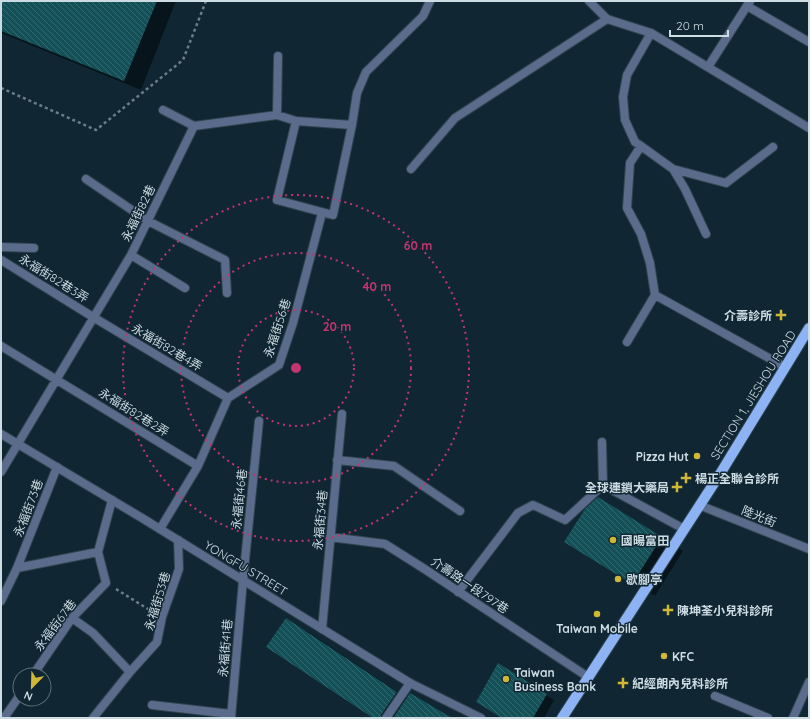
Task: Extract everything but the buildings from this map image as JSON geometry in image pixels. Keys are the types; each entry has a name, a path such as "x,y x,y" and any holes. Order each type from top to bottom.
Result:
{"main road":[{"name":"SECTION 1, JIESHOU ROAD","path":"562,718 720,474 809,328"}],"street":[{"path":"296,121 277,200 333,215 352,125 357,93 366,72 423,16 430,1"},
{"path":"589,1 607,19 651,33 809,128"},
{"path":"708,67 749,3 809,42"},
{"path":"411,169 456,118 607,19"},
{"path":"651,33 627,75 623,97 625,120 635,142 673,169 726,183 773,147"},
{"path":"277,116 278,56"},
{"path":"163,110 194,126 277,116 296,121 352,125"},
{"name":"永福街82巷","path":"1,472 131,255 194,126"},
{"path":"627,342 655,295 650,263 641,234 627,208 630,163 641,146"},
{"path":"673,169 685,189 706,234"},
{"path":"86,179 148,220 225,260 227,293"},
{"name":"永福街56巷","path":"228,398 279,364 293,323 322,213"},
{"path":"1,247 34,248"},
{"path":"131,255 185,288"},
{"name":"永福街82巷3弄","path":"1,260 93,317"},
{"path":"655,295 785,367"},
{"name":"永福街82巷4弄","path":"93,317 228,398"},
{"name":"永福街82巷2弄","path":"1,346 198,466"},
{"path":"160,529 198,466 228,398"},
{"name":"永福街34巷","path":"322,629 342,414"},
{"name":"永福街46巷","path":"243,580 259,421"},
{"name":"YONGFU STREET","path":"1,434 160,529 410,683 481,718"},
{"path":"458,592 518,513 533,505 565,520 603,485 602,442"},
{"path":"337,460 394,466 460,511"},
{"name":"永福街73巷","path":"1,601 4,586 17,568 56,467"},
{"path":"603,485 684,529"},
{"path":"106,583 98,552 112,500"},
{"name":"陸光街","path":"699,505 809,548"},
{"name":"介壽路一段797巷","path":"330,537 385,544 588,677"},
{"name":"永福街53巷","path":"93,718 130,672 157,642 162,617 179,569 178,540"},
{"path":"17,568 98,552"},
{"name":"永福街41巷","path":"231,716 243,580"},
{"name":"永福街67巷","path":"39,667 72,618 106,583"},
{"path":"72,618 93,633 130,672"},
{"path":"793,718 809,682"},
{"path":"386,718 410,683"},
{"path":"715,696 768,718"},
{"path":"152,705 231,716"},
{"path":"4,718 12,706"}],"path":[{"path":"1,88 96,130 183,60 206,1"},
{"path":"106,583 162,617"}],"place":[{"name":"介壽診所","path":"781,315"},
{"name":"Pizza Hut","path":"697,456"},
{"name":"楊正全聯合診所","path":"686,478"},
{"name":"全球連鎖大藥局","path":"677,487"},
{"name":"國暘富田","path":"613,540"},
{"name":"歇腳亭","path":"618,579"},
{"name":"陳坤荃小兒科診所","path":"668,610"},
{"name":"Taiwan Mobile","path":"597,614"},
{"name":"KFC","path":"664,656"},
{"name":"Taiwan Business Bank","path":"506,679"},
{"name":"紀經朗內兒科診所","path":"623,683"}]}
